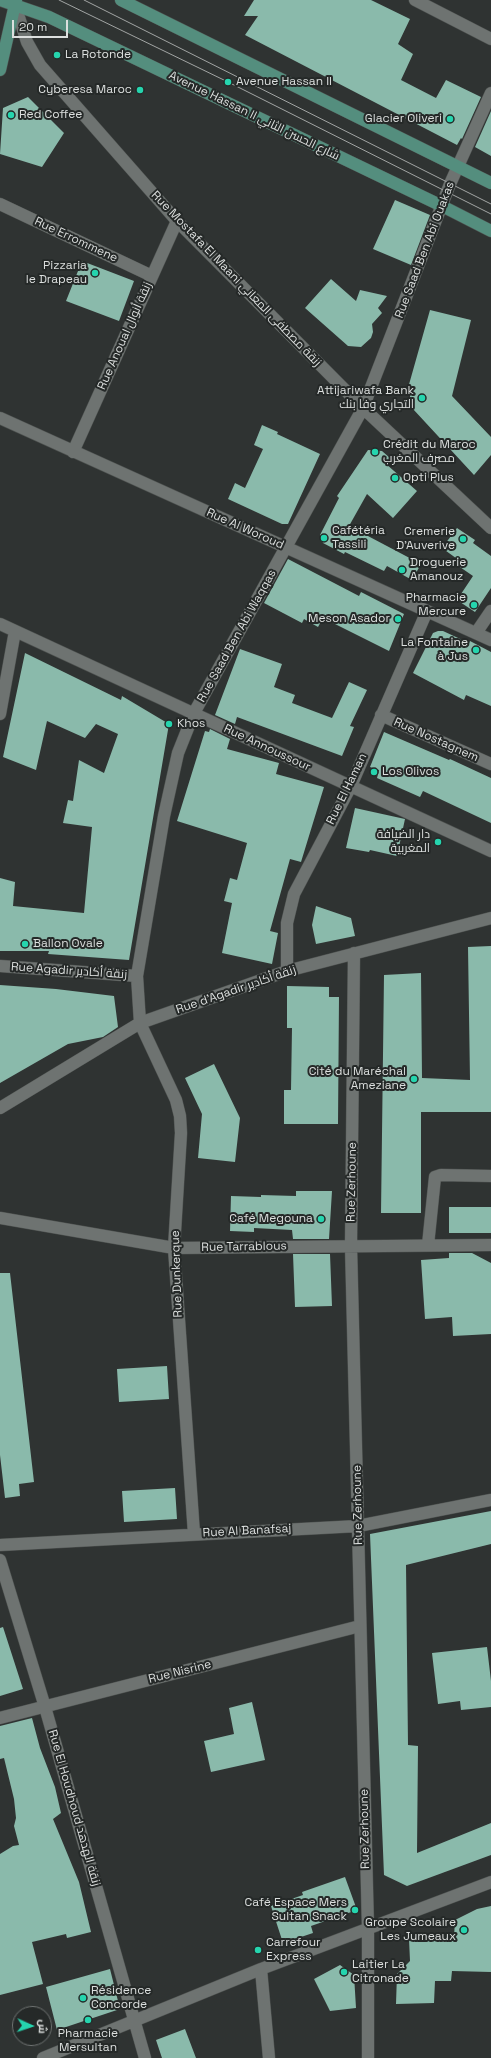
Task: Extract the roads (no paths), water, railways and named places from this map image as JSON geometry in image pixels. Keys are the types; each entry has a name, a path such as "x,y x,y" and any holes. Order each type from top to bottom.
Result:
{"main road":[{"name":"Avenue Hassan II شارع الحسن الثاني","path":"0,0 16,2 49,17 442,206 491,232"},
{"path":"122,0 491,183"},
{"path":"0,70 16,2"}],"street":[{"path":"415,0 491,39"},
{"name":"Rue Mostafa El Maani زنقة مصطفى المعاني","path":"16,2 26,42 40,65 177,221 363,408 491,528"},
{"name":"Rue Saad Ben Abi Ouakas","path":"363,408 458,166 491,94"},
{"name":"Rue Errommene","path":"0,204 152,276"},
{"name":"Rue Anoual زنقة أنوال","path":"73,452 177,221"},
{"name":"Rue Saad Ben Abi Waqqas","path":"140,1023 137,976 164,816 178,753 194,713 363,408"},
{"name":"Rue Al Woroud","path":"0,418 491,640"},
{"name":"Rue El Haman","path":"287,971 287,923 294,894 351,786 427,611"},
{"path":"476,633 491,611"},
{"name":"Rue Annoussour","path":"0,624 491,851"},
{"path":"0,714 15,631"},
{"name":"Rue Nostagnem","path":"381,715 491,764"},
{"name":"Rue d'Agadir زنقة أكادير","path":"0,1108 140,1023 287,971 491,918"},
{"name":"Rue Zerhoune","path":"354,953 351,1246 368,1928 368,2058"},
{"name":"Rue Agadir زنقة أكادير","path":"0,966 137,976"},
{"name":"Rue Dunkerque","path":"140,1023 176,1100 180,1116 181,1133 174,1248 194,1534"},
{"path":"428,1245 435,1177 441,1174 491,1176"},
{"name":"Rue Tarrablous","path":"0,1218 174,1248 491,1245"},
{"name":"Rue Al Banafsaj","path":"0,1545 358,1526 491,1500"},
{"name":"Rue El Houdhoud زنقة الهدهد","path":"0,1560 45,1707 146,2058"},
{"name":"Rue Nisrine","path":"0,1718 360,1626"},
{"path":"44,2058 261,1969 491,1882"},
{"path":"261,1969 269,2058"}],"tram line":[{"path":"59,0 228,82 491,214"},
{"path":"84,0 491,204"}],"place":[{"name":"La Rotonde","path":"57,55"},
{"name":"Avenue Hassan II","path":"228,82"},
{"name":"Cyberesa Maroc","path":"140,90"},
{"name":"Red Coffee","path":"11,115"},
{"name":"Glacier Oliveri","path":"450,119"},
{"name":"Pizzaria le Drapeau","path":"95,273"},
{"name":"Attijariwafa Bank التجاري وفا بنك","path":"422,398"},
{"name":"Crédit du Maroc مصرف المغرب","path":"375,452"},
{"name":"Opti Plus","path":"395,478"},
{"name":"Cafétéria Tassili","path":"324,538"},
{"name":"Cremerie D'Auverive","path":"463,539"},
{"name":"Droguerie Amanouz","path":"402,570"},
{"name":"Pharmacie Mercure","path":"474,605"},
{"name":"Meson Asador","path":"398,619"},
{"name":"La Fontaine à Jus","path":"476,650"},
{"name":"Khos","path":"169,724"},
{"name":"Los Olivos","path":"374,772"},
{"name":"دار الضيافة المغربية","path":"438,842"},
{"name":"Ballon Ovale","path":"25,944"},
{"name":"Cité du Maréchal Ameziane","path":"414,1079"},
{"name":"Café Megouna","path":"321,1219"},
{"name":"Café Espace Mers Sultan Snack","path":"355,1910"},
{"name":"Groupe Scolaire Les Jumeaux","path":"464,1930"},
{"name":"Carrefour Express","path":"258,1950"},
{"name":"Laitier La Citronade","path":"344,1972"},
{"name":"Résidence Concorde","path":"83,1998"},
{"name":"Pharmacie Mersultan","path":"88,2020"}]}
